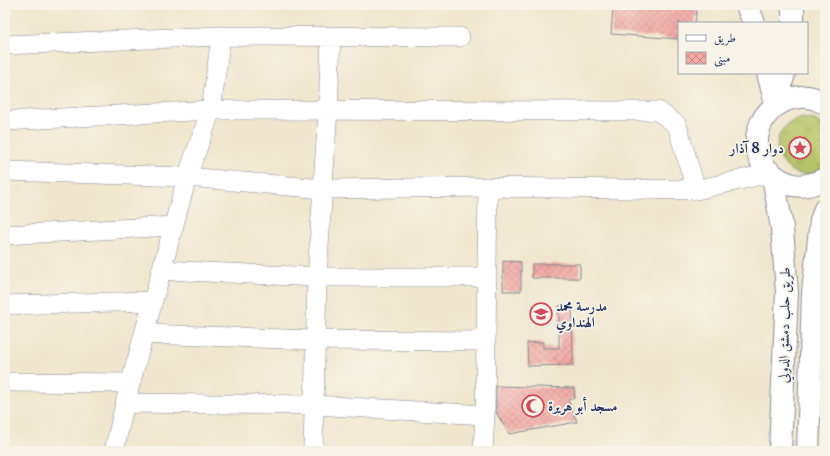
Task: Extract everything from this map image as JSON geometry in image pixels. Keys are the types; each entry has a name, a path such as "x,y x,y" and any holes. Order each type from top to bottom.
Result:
{"main road":[{"path":"747,5 754,22"},
{"path":"793,5 793,22"},
{"path":"768,74 776,104"},
{"path":"776,104 784,74"},
{"path":"825,104 812,98 802,96 776,104 765,115 758,130 757,150 762,163 772,175 786,183 799,186 813,185 825,179"},
{"name":"طريق حلب دمشق الدولي","path":"772,175 782,228 787,292 780,451"},
{"name":"طريق حلب دمشق الدولي","path":"808,451 813,292 821,221 825,209"}],"street":[{"path":"114,451 130,382 187,177 211,110 221,36"},
{"path":"5,45 221,36 460,37"},
{"path":"313,451 317,277 328,110 331,37"},
{"path":"5,121 211,110 658,110 677,124 696,190"},
{"path":"5,171 187,177 323,189 488,187 696,190 772,175"},
{"path":"483,451 485,415 488,187"},
{"path":"5,235 174,226"},
{"path":"162,270 317,277 487,277"},
{"path":"5,305 153,301"},
{"path":"144,334 315,340 486,342"},
{"path":"5,382 130,382"},
{"path":"125,403 314,405 485,415"}],"green space":[{"path":"803,118 815,120 825,127 825,166 811,174 798,174 787,168 780,158 777,146 779,135 788,125"}],"building":[{"path":"613,5 697,5 695,22 678,22 678,39 611,34"},
{"path":"503,261 521,262 521,291 503,291"},
{"path":"532,264 580,264 580,278 532,278"},
{"path":"572,305 573,365 528,366 527,343 543,342 543,348 559,348 559,306"},
{"name":"مسجد أبو هريرة","path":"496,386 574,388 575,398 568,400 577,422 509,434 496,412"}],"place":[{"name":"دوار 8 آذار","path":"800,148"},
{"name":"مدرسة محمد الهنداوي","path":"541,314"},
{"name":"مسجد أبو هريرة","path":"533,406"}]}
